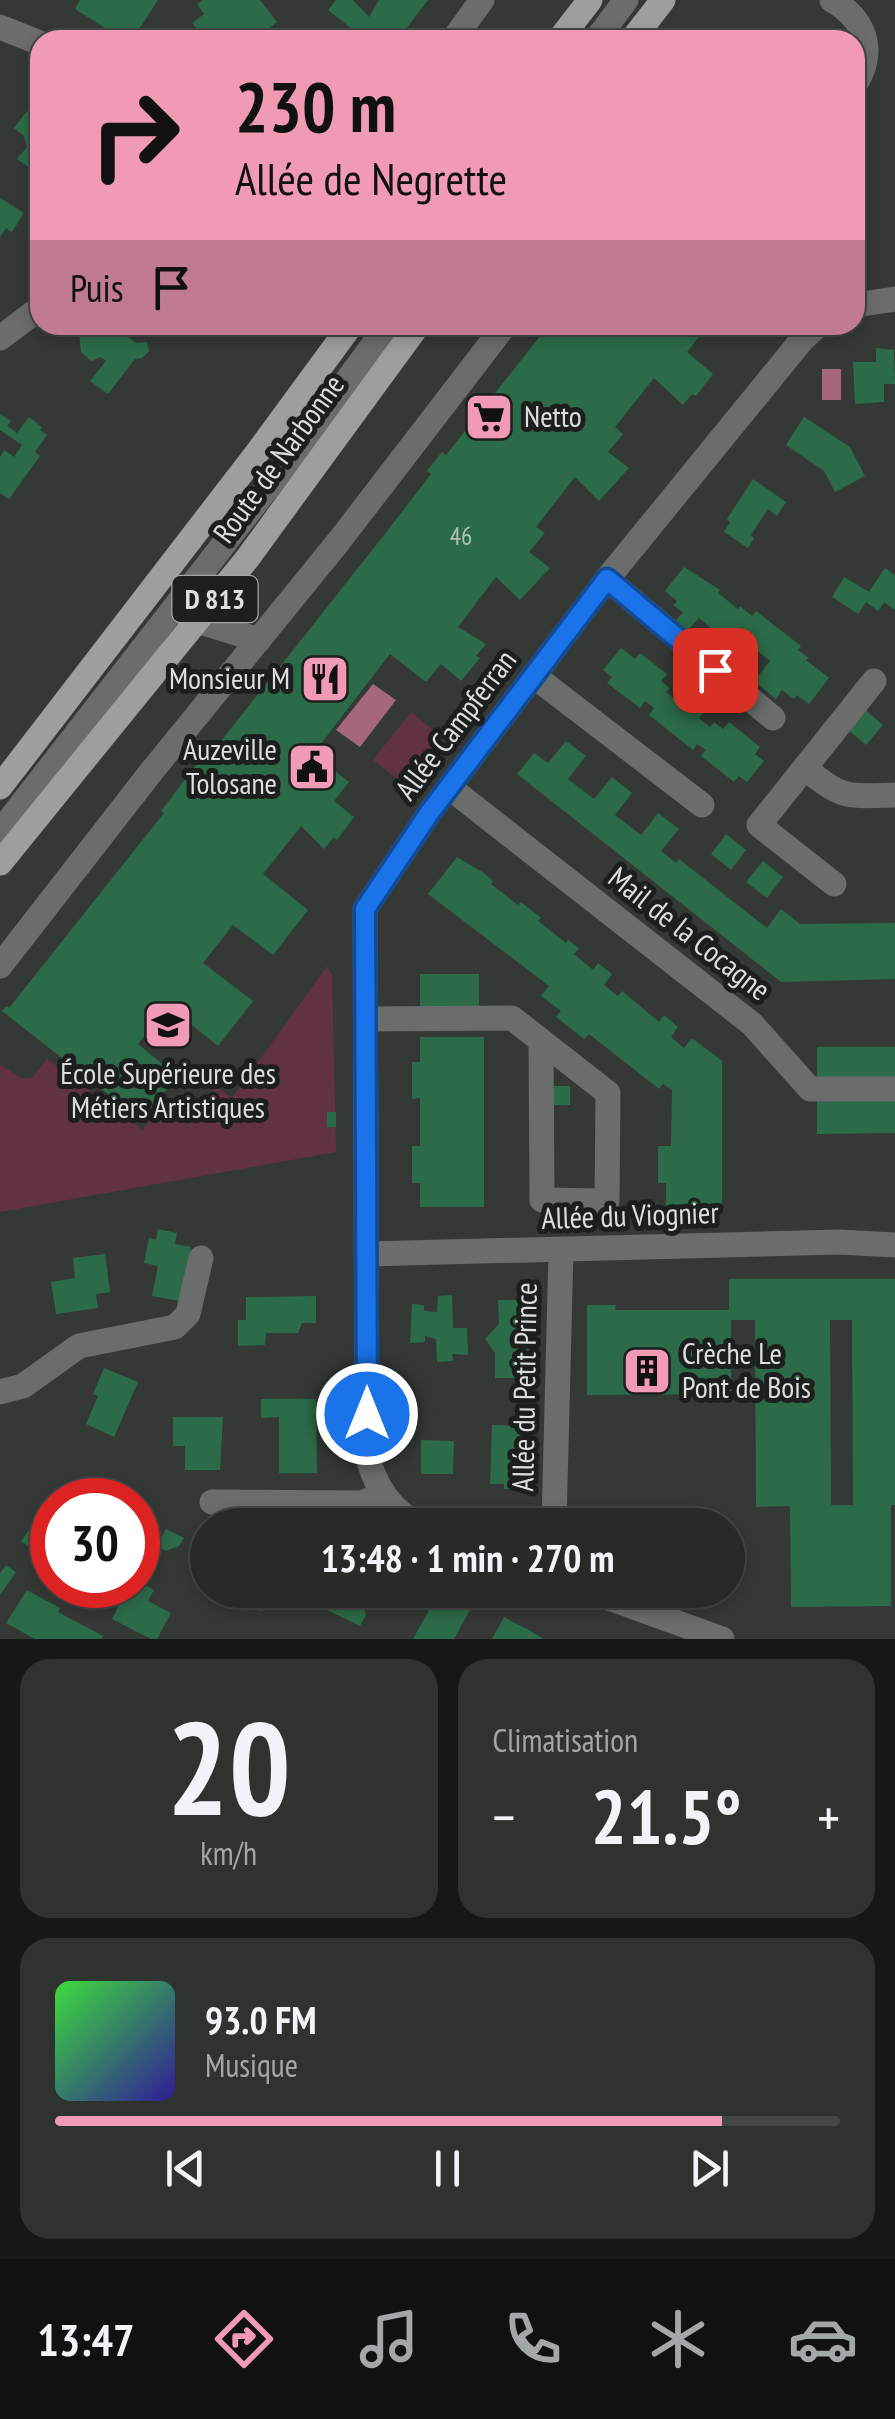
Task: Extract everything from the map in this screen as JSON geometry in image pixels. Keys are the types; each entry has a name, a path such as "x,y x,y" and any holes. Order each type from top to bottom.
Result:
{"main road":[{"path":"567,30 590,0"},
{"path":"640,30 663,0"},
{"name":"Route de Narbonne","path":"0,788 344,335"},
{"name":"Route de Narbonne","path":"0,863 246,559 411,335"}],"street":[{"path":"460,30 482,0"},
{"path":"604,30 626,0"},
{"path":"832,0 856,18 862,30"},
{"path":"0,27 30,39"},
{"path":"865,37 865,65"},
{"path":"865,304 895,299"},
{"path":"0,338 30,316"},
{"path":"0,832 381,335"},
{"path":"0,966 340,541 497,335"},
{"name":"Allée Campferran","path":"383,1494 372,1477 367,1454 365,909 430,812 607,579 807,335"},
{"path":"607,579 772,718"},
{"path":"196,622 258,640"},
{"path":"534,676 702,805"},
{"path":"834,884 759,825 874,681"},
{"path":"806,769 844,796 895,795"},
{"name":"Mail de la Cocagne","path":"450,788 752,1024 810,1088 895,1089"},
{"path":"366,1019 512,1018 608,1093 606,1202 542,1200 540,1040"},
{"name":"Allée du Viognier","path":"367,1254 840,1242 895,1246"},
{"name":"Allée du Petit Prince","path":"554,1508 560,1250"},
{"path":"11,1389 80,1346 176,1327 188,1314 201,1258"},
{"path":"212,1502 362,1503 383,1494 395,1508"},
{"path":"637,1608 722,1639"}],"shaded area":[{"path":"822,369 841,369 841,400 822,400"},
{"path":"373,684 396,700 360,747 336,730"},
{"path":"411,712 442,737 404,784 373,760"},
{"path":"327,966 332,975 336,1152 0,1212 0,1065 22,1078 32,1078 47,1059 143,1130 159,1105 187,1124 216,1087 232,1098"}],"building":[{"path":"80,0 158,0 138,30 108,30 75,9"},
{"path":"202,0 260,0 277,22 267,30 198,30 192,23 204,14 197,4"},
{"path":"336,0 353,0 369,17 379,0 428,0 405,30 353,30 328,10"},
{"path":"27,111 30,113 30,168 17,159 27,147 24,136 14,128"},
{"path":"0,198 24,213 12,232 6,228 0,237"},
{"path":"79,335 126,335 136,343 147,342 149,351 135,359 108,394 90,381 106,361 101,357 91,361 81,352"},
{"path":"541,335 700,335 687,352 713,374 696,396 692,394 683,405 654,378 615,427 623,434 608,452 629,468 599,501 575,477 536,527 545,533 529,552 550,568 520,600 496,577 458,627 486,644 461,681 441,664 426,682 390,654 313,754 349,782 334,801 354,817 337,840 334,837 324,849 301,826 263,874 308,910 273,955 233,925 203,963 253,1001 218,1046 168,1006 138,1044 177,1076 142,1121 2,1011 6,1006 9,1008 164,813 161,811 206,752 210,755 388,530 431,474 427,471 442,452 446,455"},
{"path":"876,348 894,350 895,384 884,384 884,402 855,404 853,362 876,362"},
{"path":"0,414 11,421 7,426 17,433 29,417 47,435 35,452 40,456 9,499 0,493 0,457 4,450 14,457 22,445 0,430"},
{"path":"804,417 850,447 865,476 835,492 824,471 786,445"},
{"path":"753,479 786,502 777,516 768,509 751,535 754,538 748,548 724,532 730,522 727,519"},
{"path":"684,567 720,590 718,593 738,609 740,606 752,616 756,611 801,646 798,650 809,658 806,660 829,678 809,704 782,690 776,699 754,681 770,661 747,643 731,664 709,646 716,638 706,631 710,627 699,618 688,630 676,620 683,612 673,605 677,601 665,591"},
{"path":"885,568 895,575 895,610 884,602 878,611 866,602 858,614 832,597 844,577 869,592"},
{"path":"621,648 635,659 640,653 667,674 661,681 677,701 694,681 715,698 699,718 710,727 714,722 723,729 729,722 760,747 755,754 764,761 747,782 739,776 734,782 701,756 706,750 697,744 693,750 649,715 654,708 645,701 640,708 607,683 612,677 603,670"},
{"path":"863,708 883,725 866,745 846,728"},
{"path":"566,741 586,756 568,779 594,799 612,777 632,793 615,815 641,835 658,813 679,829 661,851 676,863 679,859 767,928 781,909 800,924 895,923 895,979 781,982 517,774 534,753 548,763"},
{"path":"726,834 746,850 731,870 711,854"},
{"path":"457,857 484,873 493,881 491,884 518,905 521,902 566,943 568,940 579,948 574,954 593,970 598,963 612,974 604,985 618,996 622,991 659,1022 664,1015 678,1027 671,1037 684,1048 692,1038 722,1061 722,1207 666,1207 666,1183 658,1183 658,1146 671,1146 672,1090 663,1084 659,1089 589,1034 584,1039 556,1017 561,1011 541,996 549,986 428,894"},
{"path":"763,861 783,877 767,898 746,882"},
{"path":"420,974 479,974 479,1006 420,1006"},
{"path":"420,1037 484,1037 484,1207 420,1207 420,1183 412,1183 412,1146 420,1146 420,1098 412,1099 412,1062 420,1062"},
{"path":"817,1047 895,1047 895,1133 817,1134"},
{"path":"547,1086 570,1086 570,1105 548,1105"},
{"path":"327,1112 336,1112 336,1127 327,1127"},
{"path":"158,1229 177,1233 175,1244 191,1247 180,1301 152,1296 158,1266 144,1263 149,1238 156,1240"},
{"path":"105,1254 110,1292 96,1294 98,1308 56,1314 51,1282 75,1278 73,1258"},
{"path":"729,1279 895,1279 891,1606 791,1607 790,1506 756,1507 755,1320 731,1320 731,1394 587,1395 587,1305 616,1305 615,1310 729,1310","holes":["830,1320 852,1320 853,1505 831,1505"]},
{"path":"452,1295 453,1328 467,1328 468,1355 452,1354 453,1361 437,1362 436,1339 425,1336 425,1342 410,1343 412,1304 424,1305 424,1311 437,1312 438,1296"},
{"path":"316,1296 316,1323 302,1323 298,1333 266,1333 265,1345 238,1346 238,1320 246,1320 246,1297"},
{"path":"498,1300 528,1300 527,1378 495,1378 495,1353 485,1339 499,1324"},
{"path":"104,1368 138,1382 114,1437 86,1424"},
{"path":"261,1399 316,1399 317,1473 279,1473 279,1417 261,1418"},
{"path":"173,1417 223,1417 220,1470 185,1470 185,1446 173,1446"},
{"path":"492,1425 527,1426 526,1490 490,1484"},
{"path":"421,1440 454,1441 453,1474 421,1474"},
{"path":"30,1529 30,1547 21,1541"},
{"path":"166,1529 184,1538 179,1546 166,1551 160,1548"},
{"path":"6,1565 16,1572 0,1595 0,1573"},
{"path":"27,1590 30,1608 60,1608 58,1612 103,1636 35,1639 6,1623"},
{"path":"160,1607 171,1613 157,1639 112,1619 118,1608"},
{"path":"323,1608 364,1608 366,1615 360,1626"},
{"path":"430,1608 471,1608 454,1639 413,1639"},
{"path":"504,1617 534,1633 544,1639 492,1639"}],"place":[{"name":"Netto","path":"489,417"},
{"name":"Monsieur M","path":"325,679"},
{"name":"Auzeville Tolosane","path":"312,767"},
{"name":"École Supérieure des Métiers Artistiques","path":"168,1025"},
{"name":"Crèche Le Pont de Bois","path":"647,1371"}],"route":[{"path":"367,1414 365,909 430,812 607,579 715,670"}]}
